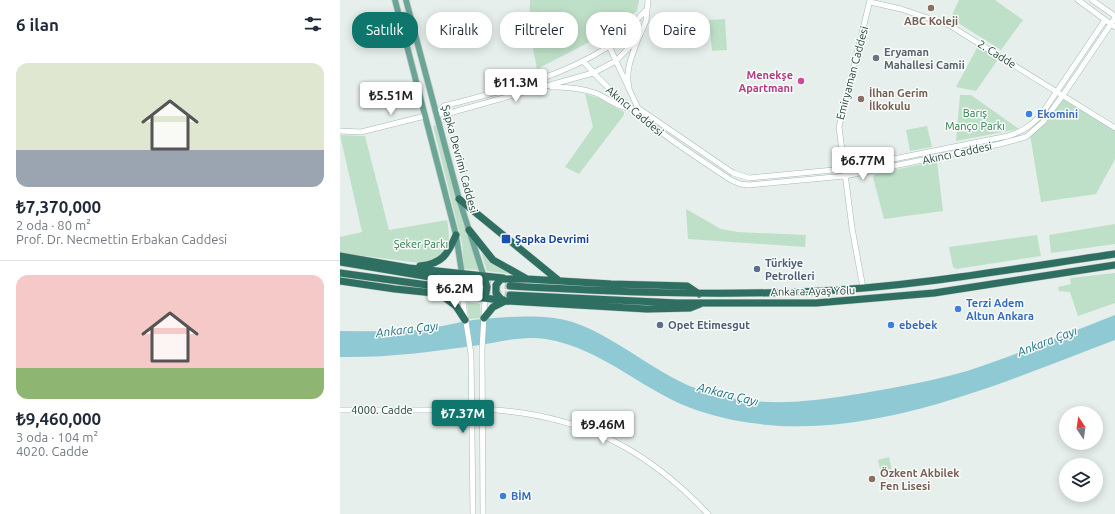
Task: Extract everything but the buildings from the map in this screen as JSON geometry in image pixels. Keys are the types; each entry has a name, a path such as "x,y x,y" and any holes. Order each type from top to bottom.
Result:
{"highway":[{"path":"459,199 558,280"},
{"path":"469,230 493,260 528,279"},
{"path":"409,268 432,265 437,262 450,249 456,235"},
{"name":"Ankara-Ayaş Yolu","path":"510,286 699,294 863,288 949,278 1115,254"},
{"path":"340,256 409,268 484,277 611,284 687,286 699,294"},
{"path":"340,262 442,279"},
{"name":"Ankara-Ayaş Yolu","path":"441,291 462,296 508,298 647,310 690,308 706,302 816,303 867,300 934,293 1115,265"},
{"path":"340,273 448,292 452,286 452,278 446,273"},
{"path":"462,274 460,283 462,296"},
{"path":"484,277 487,287 485,298"},
{"path":"503,278 497,283 495,291 499,298 508,298"},
{"path":"340,281 441,291 456,306 465,320"},
{"path":"484,318 493,307 508,298"}],"main road":[{"name":"Şapka Devrimi Caddesi","path":"395,0 456,235 462,274"},
{"name":"Şapka Devrimi Caddesi","path":"406,0 459,199 484,277"},
{"path":"425,116 437,114"}],"street":[{"path":"641,32 646,21 645,11 648,0"},
{"path":"1078,0 1113,26"},
{"path":"1092,0 1115,17"},
{"name":"2. Cadde","path":"870,1 943,22 1115,128"},
{"name":"Emiryaman Caddesi","path":"863,288 845,176 839,133 839,121 870,1"},
{"path":"1098,15 1103,8"},
{"path":"641,16 645,11"},
{"name":"Akıncı Caddesi","path":"583,61 629,108 665,136 731,180 740,184 749,185 845,176 1010,142 1026,137 1043,122 1063,96 1113,26 1115,17"},
{"name":"Akıncı Caddesi","path":"610,48 630,96 638,108 668,130 733,173 744,178 844,168 1008,136 1023,131 1034,123 1057,92 1105,20"},
{"path":"437,114 444,106 534,83 583,61 606,48"},
{"path":"437,114 446,114 594,73 616,61 628,48"},
{"path":"630,96 627,74 635,48"},
{"path":"543,87 581,89 605,97 623,108 629,108"},
{"path":"506,90 508,97"},
{"path":"340,131 361,132 425,116"},
{"path":"665,136 668,130"},
{"path":"939,150 940,156"},
{"path":"462,296 471,354 473,514"},
{"path":"483,514 482,350 485,298"},
{"path":"482,409 505,410 548,416 590,429 634,451 673,479 708,514"},
{"name":"4000. Cadde","path":"340,410 471,410"}],"green space":[{"path":"530,0 639,0 636,12 586,12 586,44 578,48 578,12 530,12"},
{"path":"959,0 995,0 1023,20 1001,50 952,19 951,17"},
{"path":"725,19 727,50 712,51 710,20"},
{"path":"978,46 999,58 976,91 956,87"},
{"path":"533,48 578,48 537,69"},
{"path":"585,94 602,99 624,112 624,115 579,174 565,167 593,127"},
{"name":"Barış Manço Parkı","path":"960,95 971,95 1019,129 956,141"},
{"path":"1063,95 1115,128 1115,159 1096,194 1041,202 1030,134"},
{"path":"436,125 455,197 479,270 464,269 462,243 433,126"},
{"path":"927,126 932,147 910,151 906,130"},
{"name":"Şeker Parkı","path":"340,135 365,136 389,230 447,220 449,237 448,244 442,254 437,258 420,263 340,253 340,237 362,232"},
{"path":"937,161 943,211 884,219 873,177 875,174"},
{"path":"686,209 721,229 738,232 806,235 805,247 688,239"},
{"path":"1115,224 1115,244 1051,253 1049,235"},
{"path":"1037,235 1041,256 956,269 953,267 949,247"},
{"path":"481,252 494,265 511,274 487,271"},
{"path":"1115,273 1115,303 1078,316 1070,292 1059,291 1058,287 1071,284 1070,278"},
{"path":"467,302 480,304 481,318 469,319"},
{"path":"889,457 893,475 882,478 878,460"}],"water":[{"path":"1115,315 1115,340 1015,378 963,396 911,411 858,422 805,426 752,423 699,411 660,394 606,361 587,352 567,344 546,339 528,338 473,346 374,357 340,357 340,331 417,330 473,320 504,317 554,318 572,322 590,329 608,338 678,381 695,388 716,395 737,399 779,402 800,401 864,393 916,384 954,375 1004,358"}],"tunnel":[{"path":"442,279 510,286"},
{"path":"442,287 510,295"}],"place":[{"name":"ABC Koleji","path":"931,8"},
{"name":"Eryaman Mahallesi Camii","path":"876,58"},
{"name":"Menekşe Apartmanı","path":"801,81"},
{"name":"İlhan Gerim İlkokulu","path":"861,99"},
{"name":"Ekomini","path":"1029,114"},
{"name":"Şapka Devrimi","path":"506,239"},
{"name":"Türkiye Petrolleri","path":"757,269"},
{"name":"Terzi Adem Altun Ankara","path":"958,309"},
{"name":"Opet Etimesgut","path":"660,325"},
{"name":"ebebek","path":"891,325"},
{"name":"Özkent Akbilek Fen Lisesi","path":"872,479"},
{"name":"BİM","path":"503,496"}],"water label":[{"name":"Ankara Çayı","path":"407,329"},
{"name":"Ankara Çayı","path":"1047,341"},
{"name":"Ankara Çayı","path":"728,394"}]}
